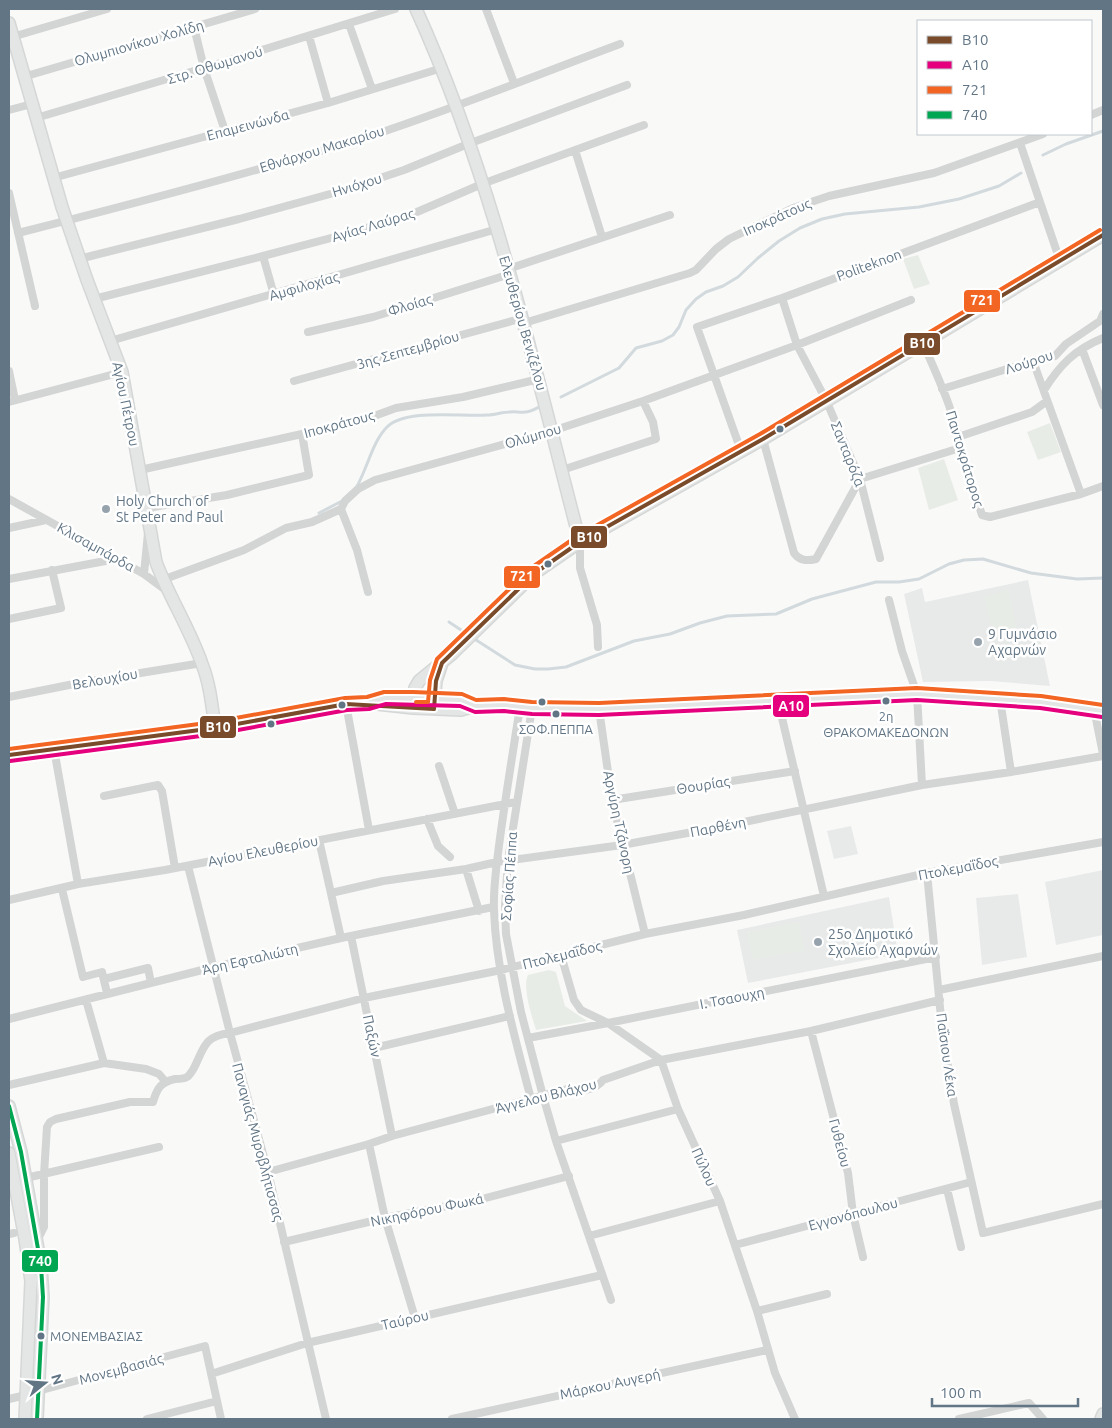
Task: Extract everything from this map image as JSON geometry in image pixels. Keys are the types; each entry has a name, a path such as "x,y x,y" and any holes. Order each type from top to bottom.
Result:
{"main road":[{"name":"Ελευθερίου Βενιζέλου","path":"416,9 442,68 497,229 539,379 580,542"},
{"name":"Αγίου Πέτρου","path":"9,23 66,221 122,372 156,562 162,580 202,663 207,680 215,728"},
{"path":"413,703 415,688 419,681 442,663 535,573 580,542 763,439 1103,235"},
{"path":"434,704 436,680 442,663"},
{"path":"9,755 215,728 346,704 368,703 434,704 461,700 475,706 504,705 526,708 599,709 917,694 1041,702 1099,710"},
{"path":"9,1106 26,1178 31,1238 31,1295 25,1419"},
{"path":"9,1153 11,1170 43,1281 37,1419"},
{"path":"1100,1419 1103,1414"}],"street":[{"path":"12,38 107,9"},
{"name":"Ολυμπιονίκου Χολίδη","path":"23,77 255,9"},
{"name":"Στρ. Οθωμανού","path":"36,118 395,9"},
{"path":"486,9 514,83"},
{"path":"349,24 372,89"},
{"path":"194,27 204,68 225,131"},
{"path":"309,36 328,103"},
{"name":"Εθνάρχου Μακαρίου","path":"18,233 294,159 362,138 455,106 620,44"},
{"name":"Επαμεινώνδα","path":"53,178 328,103 442,68"},
{"name":"Ηνιόχου","path":"79,259 341,191 404,170 468,144 627,85"},
{"path":"9,110 32,104"},
{"name":"Αγίας Λαύρας","path":"94,299 262,256 417,212 482,184 644,125"},
{"name":"Ιποκράτους","path":"523,320 690,273 696,270 728,239 805,204 888,182 934,173 1040,135"},
{"path":"1020,143 1060,260"},
{"path":"575,150 602,237"},
{"path":"9,193 35,306"},
{"name":"Politeknon","path":"715,375 698,327 782,298 1040,202"},
{"name":"Φλοίας","path":"308,332 374,317 670,215"},
{"name":"Αμφιλοχίας","path":"110,341 497,229"},
{"path":"262,256 274,295"},
{"name":"Σανταρόζα","path":"782,298 798,345 826,400 860,479 880,558"},
{"name":"Ολύμπου","path":"162,580 244,550 286,528 312,522 341,509 345,501 358,489 375,480 552,431 643,401 798,345 911,300"},
{"name":"Λούρου","path":"942,389 1055,356 1066,344 1100,321 1103,314"},
{"name":"3ης Σεπτεμβρίου","path":"294,381 523,320"},
{"path":"1044,390 1058,368 1082,349 1103,338"},
{"name":"Παντοκράτορος","path":"923,343 942,389 982,515 990,517 1081,494 1103,486"},
{"path":"1082,349 1103,405"},
{"path":"1033,361 1081,494"},
{"path":"9,371 12,401 122,372"},
{"path":"715,375 741,451"},
{"name":"Ιποκράτους","path":"140,470 302,434 366,418 396,408 463,397 539,379"},
{"path":"562,470 656,439 653,422 643,401"},
{"path":"958,437 1032,412 1048,401"},
{"path":"144,574 148,530 147,508 227,495 309,475 302,434"},
{"path":"763,439 794,553 798,558 807,561 816,559 860,479 960,448"},
{"name":"Κλισαμπάρδα","path":"9,499 144,574 169,593 175,605"},
{"path":"341,509 357,550 368,592"},
{"path":"9,528 46,520"},
{"name":"Ελευθερίου Βενιζέλου","path":"580,542 580,568 597,625 598,646"},
{"path":"9,578 116,559"},
{"path":"9,619 61,608 52,570"},
{"path":"889,600 902,651 917,694 922,785"},
{"name":"Βελουχίου","path":"9,697 79,683 202,663"},
{"path":"1000,699 1011,772"},
{"path":"778,702 824,896"},
{"path":"346,704 369,830"},
{"name":"Σοφίας Πέππα","path":"526,708 508,860 505,906 506,934 511,967 543,1096 556,1141 611,1300"},
{"name":"Σοφίας Πέππα","path":"526,708 504,804 493,907 495,934 510,1016 531,1099"},
{"name":"Αργύρη Τζάνορη","path":"599,709 612,800 645,934"},
{"path":"1099,710 1103,754"},
{"path":"54,749 78,884"},
{"name":"Παρθένη","path":"332,894 383,881 508,860 622,845 922,785 1011,772 1103,754"},
{"path":"439,766 455,814"},
{"name":"Θουρίας","path":"612,800 794,771"},
{"path":"104,796 158,785 162,791 175,868"},
{"name":"Αγίου Ελευθερίου","path":"9,900 78,884 188,866 516,802"},
{"path":"427,819 438,846 450,857"},
{"path":"319,840 341,938"},
{"name":"Πτολεμαΐδος","path":"165,1081 186,1078 192,1072 209,1039 218,1035 364,998 501,970 645,934 927,873 1103,842"},
{"name":"Παναγιάς Μυροβλήτισσας","path":"188,866 230,1033 268,1172 326,1419"},
{"path":"466,868 479,911"},
{"name":"Παΐσιου Λέκα","path":"927,873 942,1028 954,1104 983,1233 1103,1204"},
{"path":"62,889 83,977 102,972 107,993"},
{"name":"Άρη Εφταλιώτη","path":"9,1019 214,967 341,938 493,907"},
{"name":"Παξών","path":"351,936 392,1136"},
{"path":"561,955 576,1005 581,1010 608,1023 661,1060"},
{"path":"939,990 1103,956"},
{"name":"Ι. Τσαουχη","path":"528,1038 936,957"},
{"path":"104,979 148,968 151,983"},
{"path":"86,1000 104,1063"},
{"name":"Άγγελου Βλάχου","path":"268,1172 392,1136 567,1089 576,1091 597,1086 603,1080 661,1060 811,1031 940,1000"},
{"path":"374,1048 510,1016"},
{"name":"Γυθείου","path":"811,1031 848,1173 853,1214 863,1257"},
{"name":"Πύλου","path":"661,1060 678,1109 720,1201 757,1311 775,1374 795,1419"},
{"path":"9,1085 104,1063 146,1069 159,1074 165,1081 156,1092 152,1102 130,1102 50,1122 47,1127 44,1174 44,1227 40,1236 31,1238"},
{"path":"556,1141 678,1109"},
{"path":"368,1144 385,1218 414,1318"},
{"path":"26,1178 159,1147"},
{"name":"Νικηφόρου Φωκά","path":"284,1242 385,1218 478,1200 569,1176"},
{"name":"Εγγονόπουλου","path":"735,1245 971,1182"},
{"path":"947,1189 961,1247"},
{"path":"589,1236 720,1201"},
{"name":"Ταύρου","path":"211,1374 307,1343 602,1275"},
{"path":"757,1311 828,1294"},
{"name":"Μονεμβασιάς","path":"38,1391 205,1346 211,1374"},
{"name":"Μάρκου Αυγερή","path":"452,1419 768,1350"},
{"path":"211,1374 221,1419"},
{"path":"9,1399 26,1395"},
{"path":"148,1419 217,1401"},
{"path":"959,1419 1029,1403 1043,1419"}],"shaded area":[{"path":"918,255 930,284 914,289 903,259"},
{"path":"1050,423 1061,452 1038,460 1027,432"},
{"path":"944,459 958,500 929,510 918,468"},
{"name":"9 Γυμνάσιο Αχαρνών","path":"1028,580 1050,686 990,681 923,682 904,594 922,588 925,602"},
{"path":"1008,589 1017,630 994,635 984,597"},
{"path":"851,826 858,854 834,859 827,831"},
{"path":"1103,870 1103,935 1056,945 1045,882"},
{"path":"1018,894 1027,957 982,965 976,898"},
{"name":"25ο Δημοτικό Σχολείο Αχαρνών","path":"889,897 898,954 748,983 737,930"},
{"path":"799,922 804,950 753,960 747,932"},
{"path":"549,970 556,972 565,1006 587,1021 536,1030 528,1002 526,980 528,975"}],"waterway":[{"path":"1092,135 1103,131"},
{"path":"1043,155 1092,135"},
{"path":"561,397 619,368 636,348 662,341 673,335 679,327 686,310 696,299 706,292 723,286 738,277 779,241 800,228 822,219 845,214 919,207 959,199 999,186 1021,173"},
{"path":"356,488 377,440 387,427 396,421 420,415 487,415 527,412 543,405"},
{"path":"319,513 342,501"},
{"path":"473,638 515,665 535,669 548,669 566,667 634,641 670,634 727,616 776,614 812,599 876,582 899,582 919,579 949,564 964,560 983,559 1031,573 1077,579 1103,578"},
{"path":"449,622 467,634"}],"transit line":[{"name":"721","path":"416,702 428,702 430,680 437,659 531,568 576,537 760,434 1100,230"},
{"name":"Β10","path":"9,755 215,728 346,704 434,709 436,681 442,663 535,573 580,542 763,439 1103,235"},
{"name":"721","path":"9,749 214,722 345,698 367,697 384,692 462,694 476,700 504,699 532,702 599,703 917,688 1041,696 1103,705"},
{"name":"Α10","path":"10,761 216,734 347,710 369,709 386,704 460,706 475,712 504,711 532,714 599,715 917,700 1040,708 1102,717"},
{"name":"740","path":"9,1106 21,1152 41,1266 43,1297 37,1419"}],"place":[{"name":"Holy Church of St Peter and Paul","path":"106,509"},
{"name":"9 Γυμνάσιο Αχαρνών","path":"978,642"},
{"name":"2η ΘΡΑΚΟΜΑΚΕΔΟΝΩΝ","path":"886,701"},
{"name":"ΣΟΦ.ΠΕΠΠΑ","path":"556,714"},
{"name":"25ο Δημοτικό Σχολείο Αχαρνών","path":"818,942"},
{"name":"ΜΟΝΕΜΒΑΣΙΑΣ","path":"41,1336"}]}
